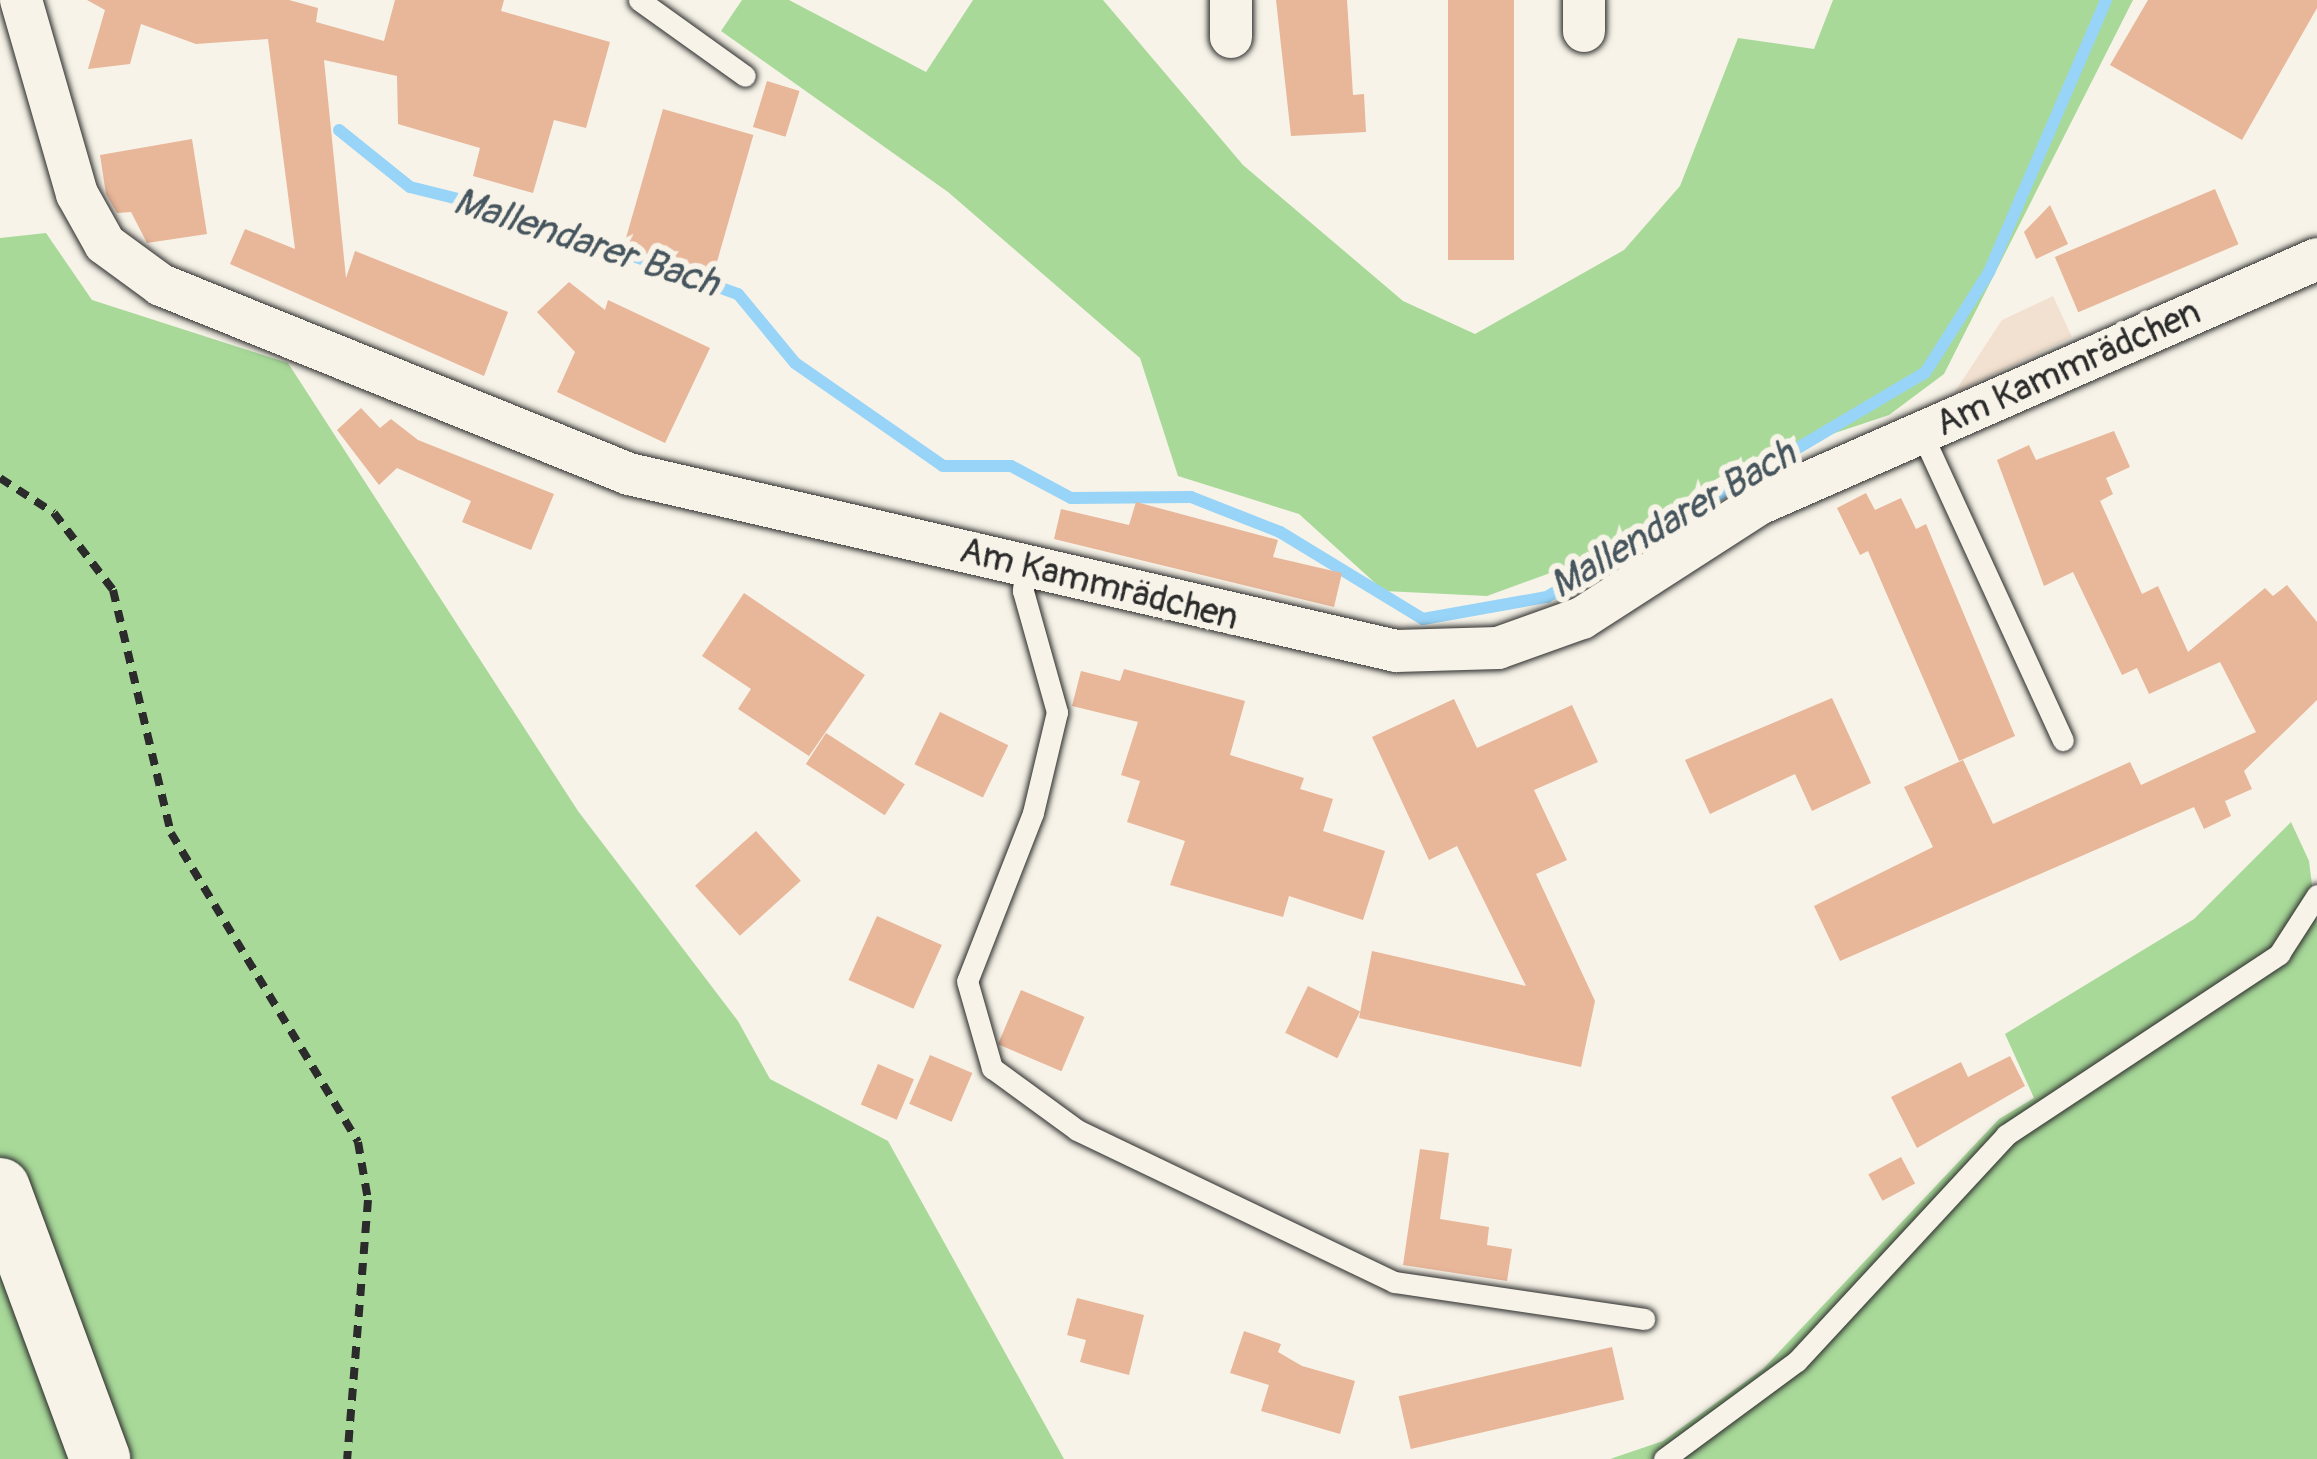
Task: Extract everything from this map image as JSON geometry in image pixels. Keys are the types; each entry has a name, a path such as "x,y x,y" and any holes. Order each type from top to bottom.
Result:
{"street":[{"name":"Am Kammrädchen","path":"21,0 77,194 105,244 161,285 628,474 1026,565 1336,643 1498,648 1582,618 1759,504 2317,259"},
{"path":"0,1188 100,1459"}],"lane":[{"path":"639,0 745,76"},
{"path":"1922,434 2063,740"},
{"path":"1026,565 1023,591 1057,712 1033,813 967,981 992,1068 1077,1130 1394,1282 1644,1319"},
{"path":"1664,1459 1797,1361 2006,1135 2279,954 2317,895"}],"path":[{"path":"0,478 54,513 112,590 171,833 358,1142 368,1200 347,1459"}],"shaded area":[{"path":"2053,296 2072,337 1954,393 2002,320"}],"green space":[{"path":"742,0 789,0 926,72 973,0 1103,0 1243,165 1403,301 1475,334 1624,250 1680,186 1738,38 1814,49 1833,0 2133,0 1944,374 1889,415 1739,465 1586,560 1487,596 1384,591 1299,514 1178,476 1140,358 948,192 721,31"},
{"path":"46,233 92,300 288,363 578,811 738,1021 770,1079 888,1141 1064,1459 0,1459 0,238"},
{"path":"2291,822 2309,861 2317,925 2317,1459 1610,1459 1663,1441 1763,1369 1999,1119 2034,1098 2005,1034 2194,919"}],"building":[{"path":"87,0 289,0 318,8 316,22 384,41 395,0 504,0 501,11 610,42 586,128 554,120 533,193 473,176 480,148 398,124 397,76 324,60 346,278 355,251 508,312 484,376 230,264 245,229 295,249 268,39 196,44 141,24 130,64 88,69 105,10"},
{"path":"1276,0 1347,0 1353,95 1364,94 1366,132 1291,136"},
{"path":"1448,0 1514,0 1514,260 1448,260"},
{"path":"2148,0 2317,0 2317,8 2242,140 2110,65"},
{"path":"767,81 800,91 785,137 753,127"},
{"path":"663,109 753,135 711,281 621,255"},
{"path":"192,139 207,234 147,243 131,212 117,213 106,194 100,155"},
{"path":"2215,189 2238,244 2078,312 2055,257"},
{"path":"2050,205 2068,244 2036,259 2024,232"},
{"path":"569,282 605,310 608,300 710,348 665,443 557,392 575,352 537,312"},
{"path":"361,408 380,428 391,419 418,440 554,494 531,550 462,522 471,501 397,468 379,485 337,430"},
{"path":"2114,431 2130,467 2106,478 2113,494 2100,501 2142,594 2158,586 2188,652 2265,588 2273,596 2287,585 2317,622 2317,700 2244,771 2252,789 2225,801 2231,816 2204,829 2194,807 1840,961 1814,906 1933,847 1904,787 1963,760 1993,824 2130,762 2141,785 2256,732 2220,662 2149,694 2137,668 2122,675 2073,572 2044,586 1997,460 2029,445 2036,460"},
{"path":"1866,493 1875,510 1901,498 1916,529 1926,524 2015,736 1959,761 1868,551 1860,555 1837,508"},
{"path":"1136,502 1278,540 1273,557 1342,573 1334,607 1054,539 1061,509 1129,525"},
{"path":"744,593 865,675 809,756 738,709 751,689 702,656"},
{"path":"1124,669 1245,701 1230,755 1304,778 1300,789 1333,799 1323,831 1385,851 1363,920 1289,896 1283,917 1170,885 1185,841 1127,822 1140,781 1121,775 1138,722 1072,706 1081,671 1120,681"},
{"path":"1832,698 1871,783 1812,811 1795,774 1710,814 1685,760"},
{"path":"1454,699 1477,748 1572,705 1598,762 1534,790 1567,860 1536,874 1595,1001 1581,1067 1359,1018 1372,951 1526,986 1457,846 1429,860 1372,737"},
{"path":"940,712 1008,745 983,797 915,764"},
{"path":"826,733 905,784 885,815 806,764"},
{"path":"756,831 801,881 740,936 695,886"},
{"path":"877,916 942,945 913,1009 849,980"},
{"path":"1308,986 1360,1011 1337,1058 1285,1033"},
{"path":"1021,990 1085,1017 1061,1071 998,1044"},
{"path":"930,1055 972,1073 952,1122 909,1104"},
{"path":"2010,1056 2025,1086 1917,1148 1891,1097 1961,1062 1968,1077"},
{"path":"878,1064 914,1079 897,1120 861,1105"},
{"path":"1420,1149 1449,1153 1440,1219 1489,1227 1487,1245 1512,1249 1507,1281 1403,1265"},
{"path":"1901,1157 1915,1183 1882,1201 1868,1174"},
{"path":"1077,1298 1144,1315 1129,1375 1080,1362 1086,1340 1067,1335"},
{"path":"1244,1331 1281,1344 1278,1352 1302,1366 1355,1381 1340,1434 1261,1411 1269,1385 1230,1373"},
{"path":"1612,1347 1624,1400 1411,1449 1399,1396"}],"waterway":[{"name":"Mallendarer Bach","path":"339,130 410,187 518,214 738,294 795,363 943,466 1011,466 1071,498 1191,497 1280,532 1423,619 1547,597 1925,373 1989,272 2106,0"}]}
